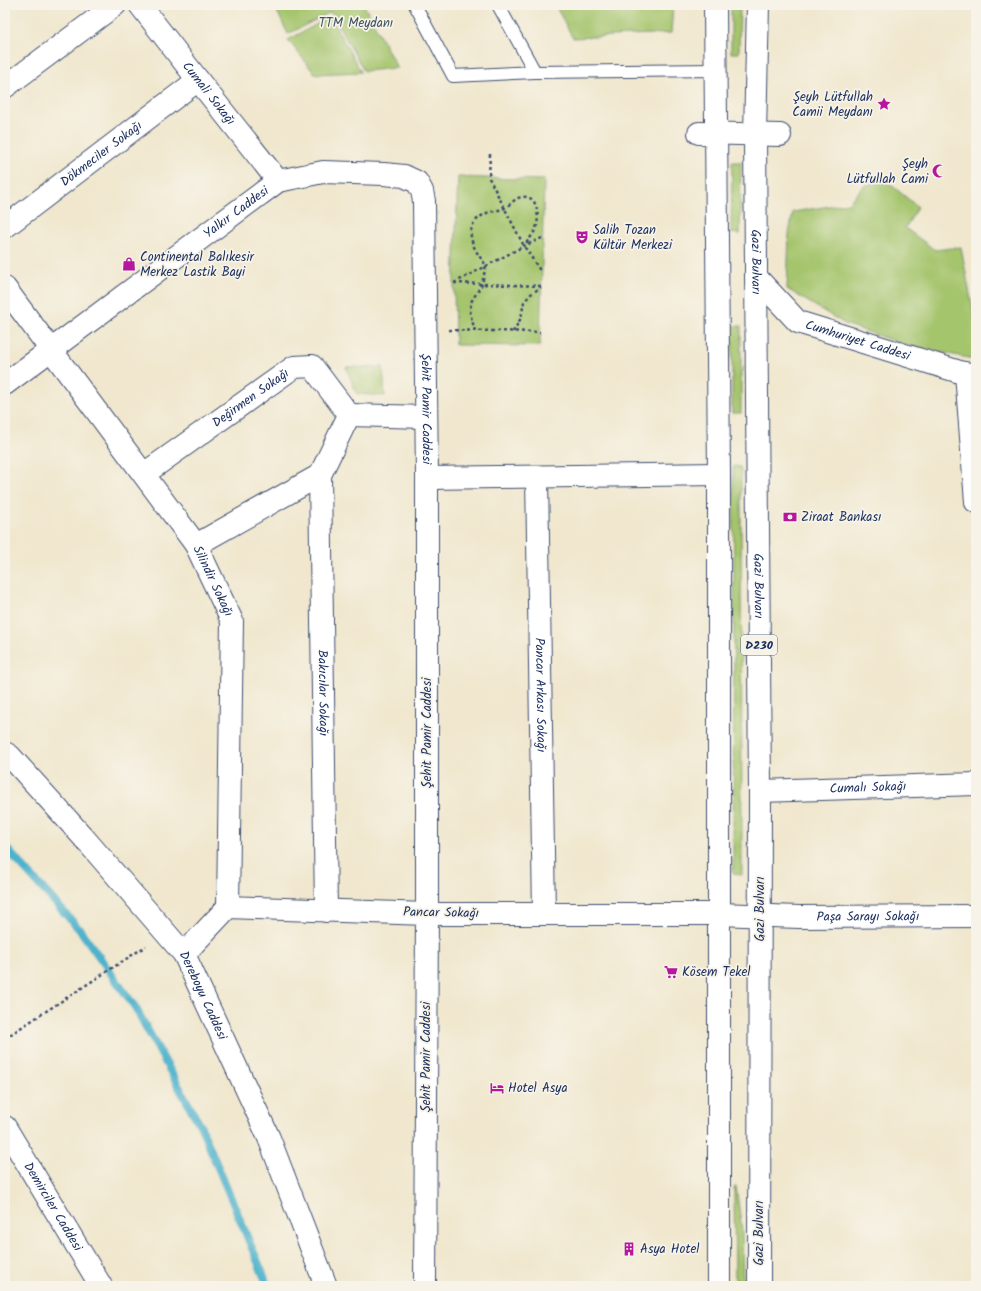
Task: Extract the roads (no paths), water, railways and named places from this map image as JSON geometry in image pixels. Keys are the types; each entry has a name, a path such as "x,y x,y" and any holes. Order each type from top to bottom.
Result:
{"main road":[{"path":"5,87 115,5"},
{"name":"Cumali Sokağı","path":"140,5 278,181"},
{"path":"715,5 716,70 708,133 719,474 719,1286"},
{"name":"Gazi Bulvarı","path":"758,5 755,134 760,791 759,1286"},
{"name":"Dökmeciler Sokağı","path":"5,227 198,80"},
{"path":"708,133 780,135"},
{"name":"Yalkır Caddesi","path":"5,384 278,181 323,172 404,176 416,182"},
{"name":"Şehit Pamir Caddesi","path":"416,182 422,191 424,201 427,478 425,1286"},
{"name":"Cumhuriyet Caddesi","path":"756,277 798,322 971,375"},
{"name":"Silindir Sokağı","path":"5,288 196,545 232,621 228,907"},
{"name":"Değirmen Sokağı","path":"144,474 294,368 312,366 348,415"},
{"path":"971,375 976,502"},
{"path":"196,545 320,476 348,415 426,417"},
{"path":"427,478 719,474"},
{"name":"Bakıcılar Sokağı","path":"320,476 326,910"},
{"name":"Pancar Arkası Sokağı","path":"537,477 544,914"},
{"name":"Dereboyu Caddesi","path":"5,753 10,756 84,838 184,954 269,1138 326,1286"},
{"name":"Cumalı Sokağı","path":"760,791 976,784"},
{"path":"184,954 228,907"},
{"name":"Pancar Sokağı","path":"228,907 427,914 720,914"},
{"name":"Paşa Sarayı Sokağı","path":"720,914 760,916 976,916"},
{"name":"Demirciler Caddesi","path":"5,1127 101,1286"}],"lane":[{"path":"415,5 453,76 535,72 716,70"},
{"path":"498,5 535,72"}],"waterway":[{"path":"5,847 80,930 135,1007 201,1127 268,1286"}],"place":[{"name":"Şeyh Lütfullah Camii Meydanı","path":"884,104"},
{"name":"Şeyh Lütfullah Cami","path":"939,171"},
{"name":"Salih Tozan Kültür Merkezi","path":"582,237"},
{"name":"Continental Balıkesir Merkez Lastik Bayi","path":"129,264"},
{"name":"Ziraat Bankası","path":"790,517"},
{"name":"Kösem Tekel","path":"671,972"},
{"name":"Hotel Asya","path":"497,1088"},
{"name":"Asya Hotel","path":"629,1249"}],"park label":[{"name":"TTM Meydanı","path":"356,23"}]}
